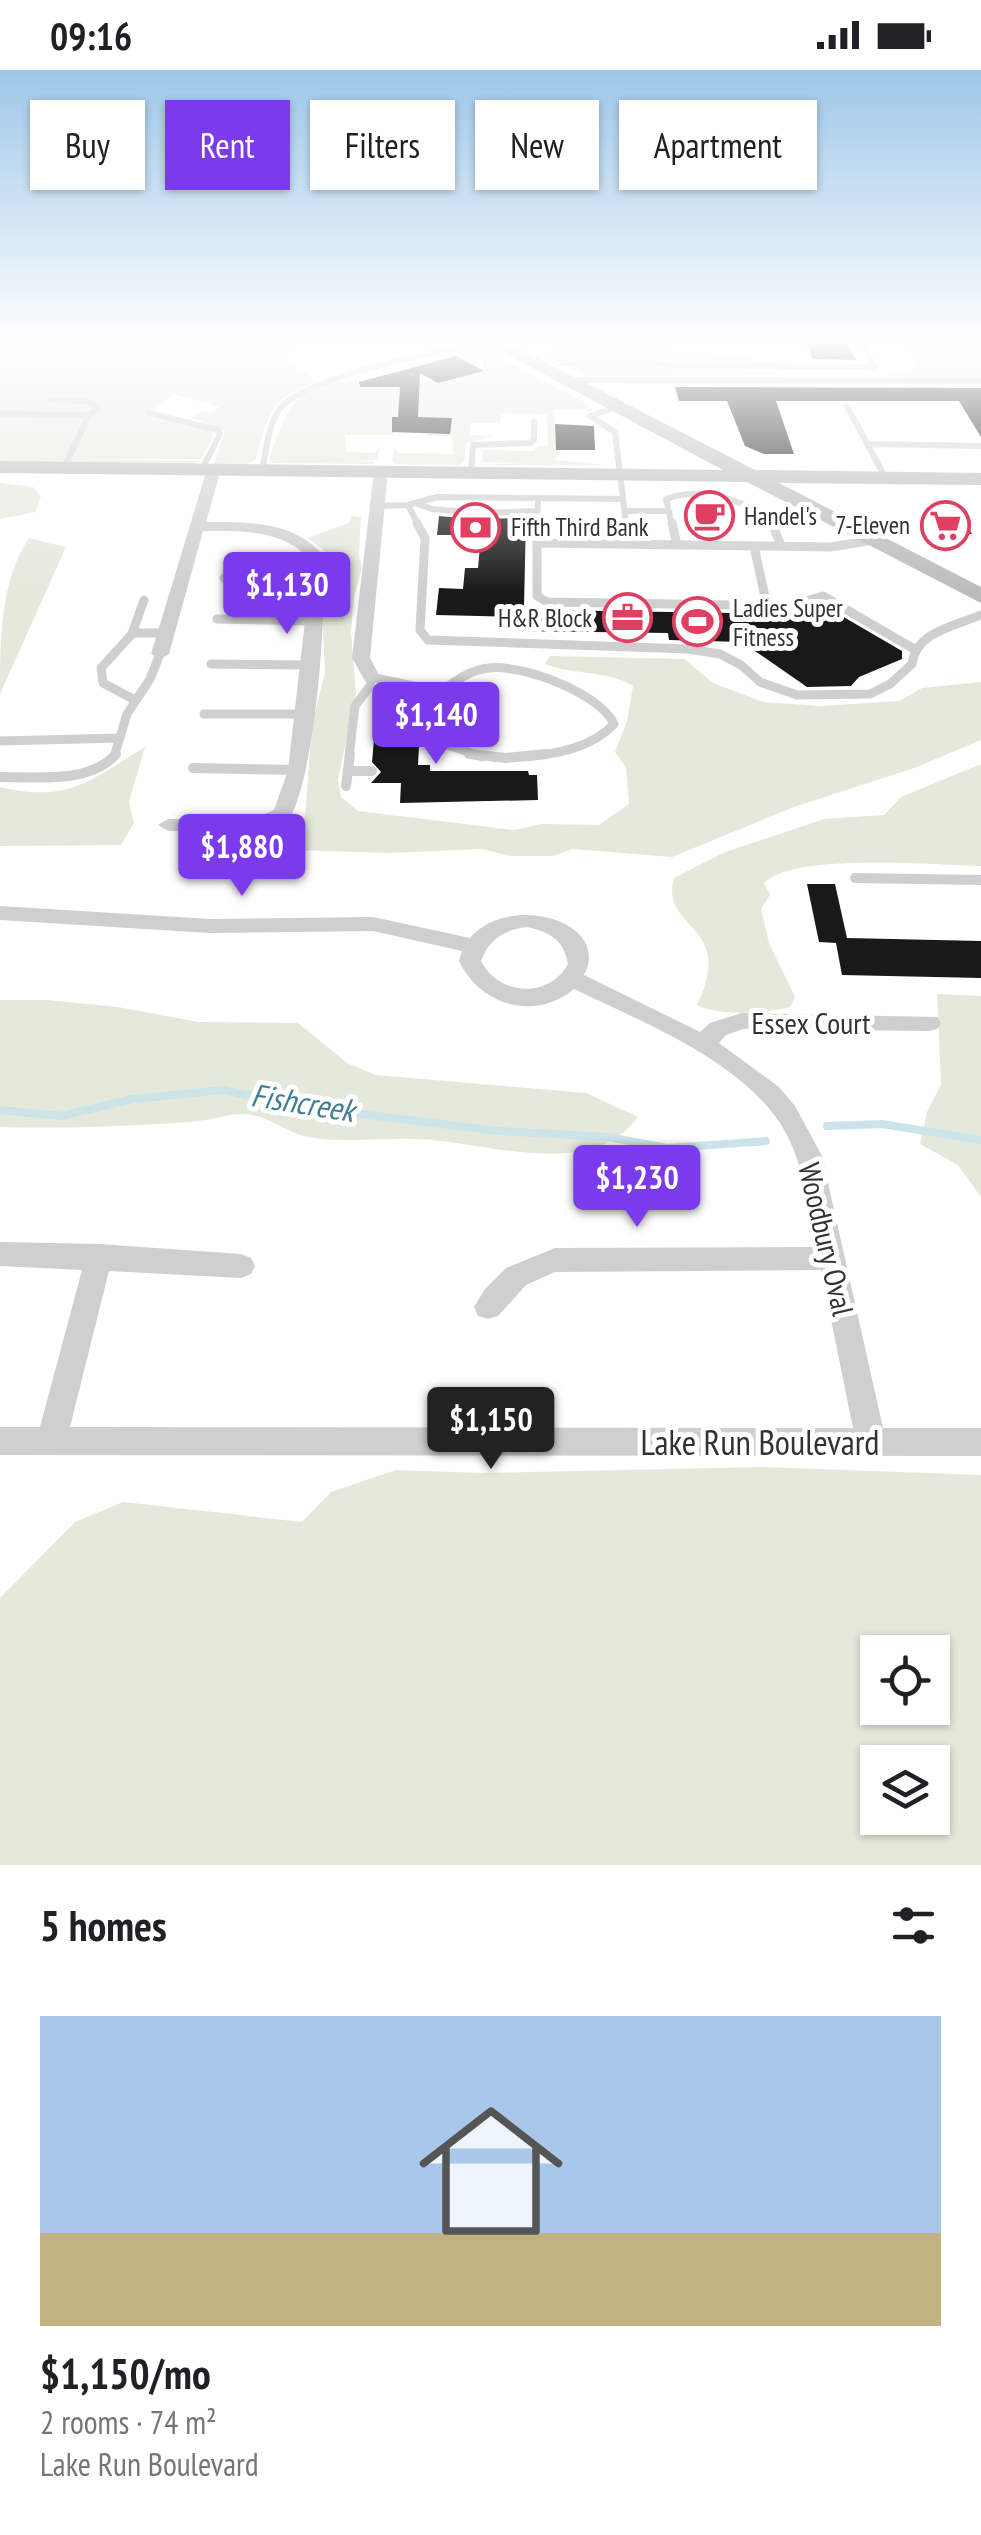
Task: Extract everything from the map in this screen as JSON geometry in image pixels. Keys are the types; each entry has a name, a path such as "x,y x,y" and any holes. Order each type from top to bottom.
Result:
{"main road":[{"path":"650,425 981,596"},
{"path":"659,474 688,463 694,448"},
{"path":"0,468 981,479"}],"street":[{"path":"160,654 197,527 208,469"},
{"path":"371,676 361,658 381,471"},
{"path":"168,825 254,826 283,814 298,770 304,714 317,580 315,555 298,539 264,528 197,527"},
{"path":"0,913 210,926 373,924 434,934 474,948"},
{"path":"527,920 551,925 575,944 580,964 573,979 550,994 501,993 477,978 470,960 474,948 477,941 502,924 527,920"},
{"name":"Woodbury Oval","path":"573,979 701,1046 759,1084 788,1114 812,1162 871,1442"},
{"name":"Essex Court","path":"701,1046 718,1029 742,1021 929,1023"},
{"path":"0,1254 241,1266"},
{"path":"52,1440 99,1256"},
{"path":"488,1308 510,1280 526,1269 556,1260 832,1258"},
{"name":"Lake Run Boulevard","path":"0,1441 981,1442"}],"lane":[{"path":"64,468 84,425"},
{"path":"197,425 220,434 208,469"},
{"path":"262,470 275,425"},
{"path":"471,472 474,445 532,442 534,425"},
{"path":"608,425 614,428 628,544"},
{"path":"857,425 886,477"},
{"path":"868,444 981,446"},
{"path":"677,545 666,498 730,496 770,518 781,546"},
{"path":"376,506 412,504 437,497 622,498"},
{"path":"538,498 537,596 546,602 766,606 800,605 824,596 914,648"},
{"path":"412,504 432,510 468,512"},
{"path":"412,504 425,538 420,630 428,640 688,649 720,654 776,691 854,697 890,684 912,664 914,648 927,637 981,615"},
{"path":"484,512 538,511"},
{"path":"625,511 668,511"},
{"path":"538,543 844,547 873,540"},
{"path":"754,546 766,606"},
{"path":"224,578 317,580"},
{"path":"135,700 103,683 100,674 104,658 132,633 144,600"},
{"path":"217,619 312,621"},
{"path":"132,633 166,632"},
{"path":"0,776 48,777 90,771 116,756 135,700 154,678 160,654"},
{"path":"210,664 308,665"},
{"path":"346,786 355,706 370,686 371,676 440,692 482,670 521,667 604,707 614,724 610,733 596,742 561,752 463,756 448,745 452,709 440,692"},
{"path":"204,714 304,714"},
{"path":"0,741 120,738"},
{"path":"193,768 298,770"},
{"path":"348,771 372,771"},
{"path":"855,878 981,880"}],"shaded area":[{"path":"0,425 184,425 211,431 213,438 201,459 99,459 200,461 194,464 0,463"},
{"path":"209,425 266,425 256,459 247,464 214,464 225,431"},
{"path":"282,425 410,425 396,429 393,435 345,435 346,452 374,453 379,448 377,460 357,461 376,462 373,464 269,463 274,461 269,460"},
{"path":"443,425 470,425 470,435 494,436 466,443 464,461 459,465 392,461 395,448 398,453 454,454 452,436 427,436"},
{"path":"547,425 555,425 559,452 555,460 606,465 481,465 526,463 482,462 483,450 534,451 548,445"},
{"path":"0,483 33,487 41,496 35,512 0,519"},
{"path":"352,516 361,517 362,568 351,632 356,694 338,780 341,797 358,811 514,830 541,824 599,825 629,804 626,767 615,752 627,721 633,686 611,677 545,664 550,656 684,659 713,683 763,702 821,706 899,701 922,688 981,682 981,740 914,768 794,807 672,857 573,849 553,856 511,856 481,849 388,853 294,850 291,840 305,816 312,724 325,673 322,606 336,567 331,556 308,538 349,523"},
{"path":"29,538 66,547 0,694 7,592"},
{"path":"145,747 129,802 134,823 121,845 0,846 0,787 44,792 77,786"},
{"path":"981,764 981,866 866,862 780,873 764,883 770,895 761,909 769,943 795,997 790,1007 730,1012 697,1005 707,978 708,958 703,942 677,909 672,895 674,878 725,852 824,819 884,815 901,797"},
{"path":"937,994 981,996 981,1197 958,1165 920,1144 927,1112 941,1085"},
{"path":"0,1000 118,1007 198,1022 298,1023 347,1063 376,1075 586,1093 638,1117 617,1137 592,1148 564,1153 415,1139 321,1139 243,1114 143,1125 0,1127"},
{"path":"763,1467 981,1475 981,1865 0,1865 0,1598 75,1522 123,1502 302,1522 331,1492 396,1470 482,1473"}],"building":[{"path":"392,425 451,425 450,434 392,432"},
{"path":"555,425 594,426 595,450 556,450"},
{"path":"737,425 784,425 794,454 764,454 745,446"},
{"path":"477,506 482,519 526,518 524,606 547,610 790,614 823,605 902,651 902,659 859,677 851,686 807,687 742,642 669,640 668,633 517,631 517,617 436,615 439,588 463,589 465,568 478,568 481,535 437,535 439,516 470,519"},
{"path":"943,510 959,510 972,534 936,534 928,518"},
{"path":"414,705 414,709 421,709 418,765 430,765 430,771 528,771 529,775 537,775 538,800 400,803 401,783 371,783 381,772 372,762 377,706"},
{"path":"807,884 835,884 847,938 981,941 981,978 842,975 836,943 819,942"}],"waterway":[{"name":"Fishcreek","path":"0,1110 61,1116 132,1099 224,1090 303,1107 498,1131 608,1137 667,1148 766,1141"},
{"path":"827,1126 882,1124 981,1140"}],"place":[{"name":"Handel's","path":"709,516"},
{"name":"7-Eleven","path":"945,525"},
{"name":"Fifth Third Bank","path":"476,527"},
{"name":"H&R Block","path":"627,618"},
{"name":"Ladies Super Fitness","path":"698,622"}]}
